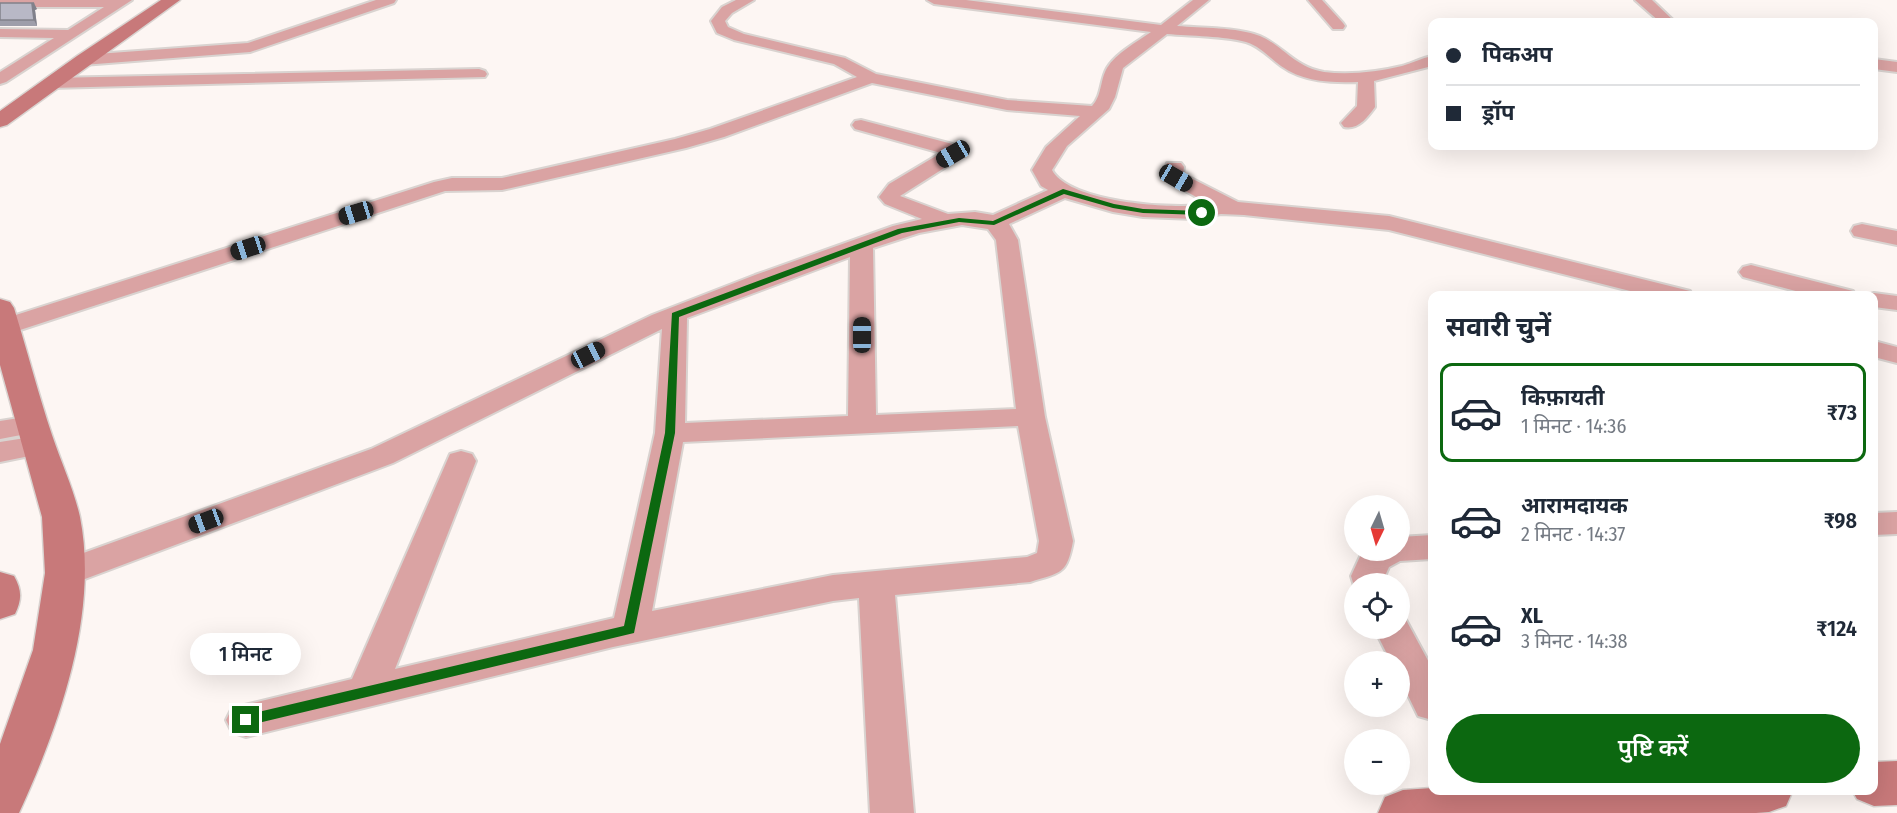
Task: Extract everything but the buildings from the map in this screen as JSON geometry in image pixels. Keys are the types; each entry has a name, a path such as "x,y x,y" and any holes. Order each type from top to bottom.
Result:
{"street":[{"path":"0,101 156,0"},
{"path":"0,121 83,60 172,0"},
{"path":"83,60 250,47 389,0"},
{"path":"747,0 721,16 718,21 722,30 750,40 827,57 871,78 1007,105 1094,112"},
{"path":"934,0 1161,29 1253,38 1285,62 1306,73 1326,76 1366,76 1406,70 1428,62"},
{"path":"1202,0 1161,29 1117,65 1112,73 1105,103 1047,156 1042,170 1048,182 1063,192 1113,206 1143,211 1194,213 1233,208 1389,223 1661,291"},
{"path":"1315,0 1338,26"},
{"path":"1642,0 1664,18"},
{"path":"0,3 123,1"},
{"path":"0,79 123,1"},
{"path":"0,33 70,34"},
{"path":"1878,65 1897,67"},
{"path":"51,83 479,74"},
{"path":"1350,123 1366,106 1366,76"},
{"path":"0,801 31,726 56,650 65,573 61,517 23,434 3,318 441,186 502,184 717,134 871,78"},
{"path":"861,125 953,150 953,154 896,188 889,196 892,200 948,221"},
{"path":"1174,167 1173,174 1176,178 1233,208"},
{"path":"994,223 1063,192"},
{"path":"65,573 410,444 628,335 862,245 901,231 948,221 972,219 994,223 1000,227 1007,240 1032,417 1056,541 1052,561 1030,569 876,582 823,590 630,630 246,720"},
{"path":"1862,231 1897,238"},
{"path":"862,245 862,424"},
{"path":"1751,272 1825,291"},
{"path":"1878,301 1897,303"},
{"path":"630,630 670,433 675,315"},
{"path":"1878,350 1897,356"},
{"path":"1878,370 1897,369"},
{"path":"670,433 1032,417"},
{"path":"0,452 23,434"},
{"path":"366,692 461,461"},
{"path":"1878,524 1897,523"},
{"path":"1410,548 1428,547"},
{"path":"876,582 892,813"},
{"path":"0,587 0,603"},
{"path":"1398,639 1428,696"},
{"path":"1878,784 1897,783"},
{"path":"1402,813 1484,799 1611,795"}],"route":[{"path":"246,720 630,630 670,433 675,315 901,231 959,220 972,219 994,223 1063,192 1113,206 1143,211 1202,213"}]}
